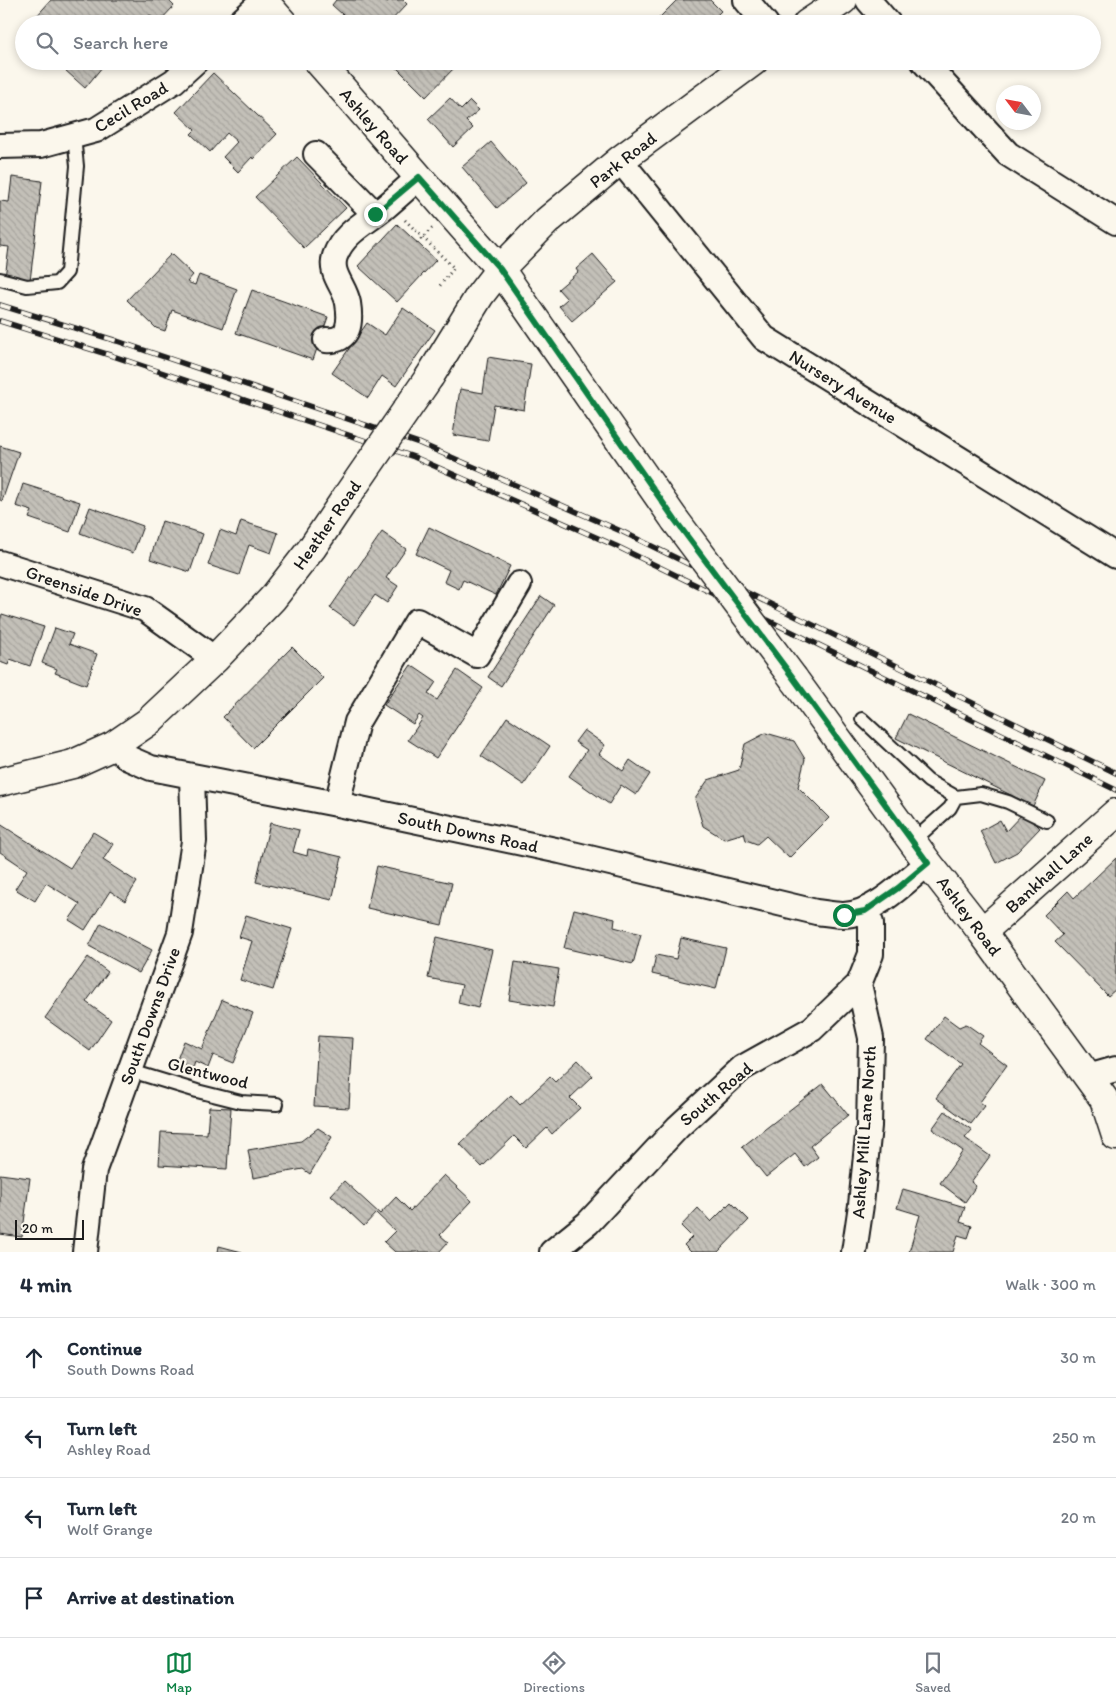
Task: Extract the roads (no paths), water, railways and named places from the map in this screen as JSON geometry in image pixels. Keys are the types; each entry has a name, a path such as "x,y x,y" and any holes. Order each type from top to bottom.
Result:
{"main road":[{"path":"263,0 276,15"},
{"path":"820,15 842,0"},
{"name":"Ashley Road","path":"326,70 500,269 675,520 1104,1099 1116,1136"},
{"name":"Park Road","path":"500,269 547,222 620,160 742,70"},
{"name":"Heather Road","path":"113,746 148,722 215,659 274,598 312,548 430,376 480,295 500,269"},
{"path":"0,782 74,764 113,746"},
{"name":"Bankhall Lane","path":"982,932 1112,816"}],"street":[{"path":"247,15 263,0"},
{"path":"746,0 758,15"},
{"path":"868,0 881,15"},
{"name":"Cecil Road","path":"0,146 41,144 96,130 174,81 186,70"},
{"path":"931,70 1008,154 1116,222"},
{"path":"316,154 381,210"},
{"name":"Nursery Avenue","path":"620,160 764,338 1116,556"},
{"path":"326,340 335,341 345,335 349,325 348,301 335,277 335,256 346,236 381,210 419,177"},
{"name":"Greenside Drive","path":"0,563 145,610 215,659"},
{"path":"336,804 356,722 417,621 476,655 519,584"},
{"name":"South Downs Road","path":"113,746 128,758 151,768 336,804 560,851 816,912 844,915 865,911 898,888 920,852"},
{"name":"South Downs Drive","path":"85,1252 94,1170 180,933 194,841 192,776"},
{"name":"South Road","path":"552,1252 588,1223 678,1127 742,1068 812,1029 859,984 870,954 871,923 865,911"},
{"name":"Ashley Mill Lane North","path":"854,1252 869,1126 871,1038 859,984"},
{"path":"1088,1077 1116,1069"}],"lane":[{"path":"0,279 27,286 57,283 67,272 77,166 74,136"},
{"path":"862,719 928,781 956,797 981,794 1008,802 1047,821"},
{"path":"920,852 956,797"},
{"name":"Glentwood","path":"131,1071 232,1100 277,1104"}],"railway":[{"path":"0,305 117,341 419,443 623,532 1116,773"},
{"path":"0,321 113,356 414,457 616,546 1116,790"}]}
